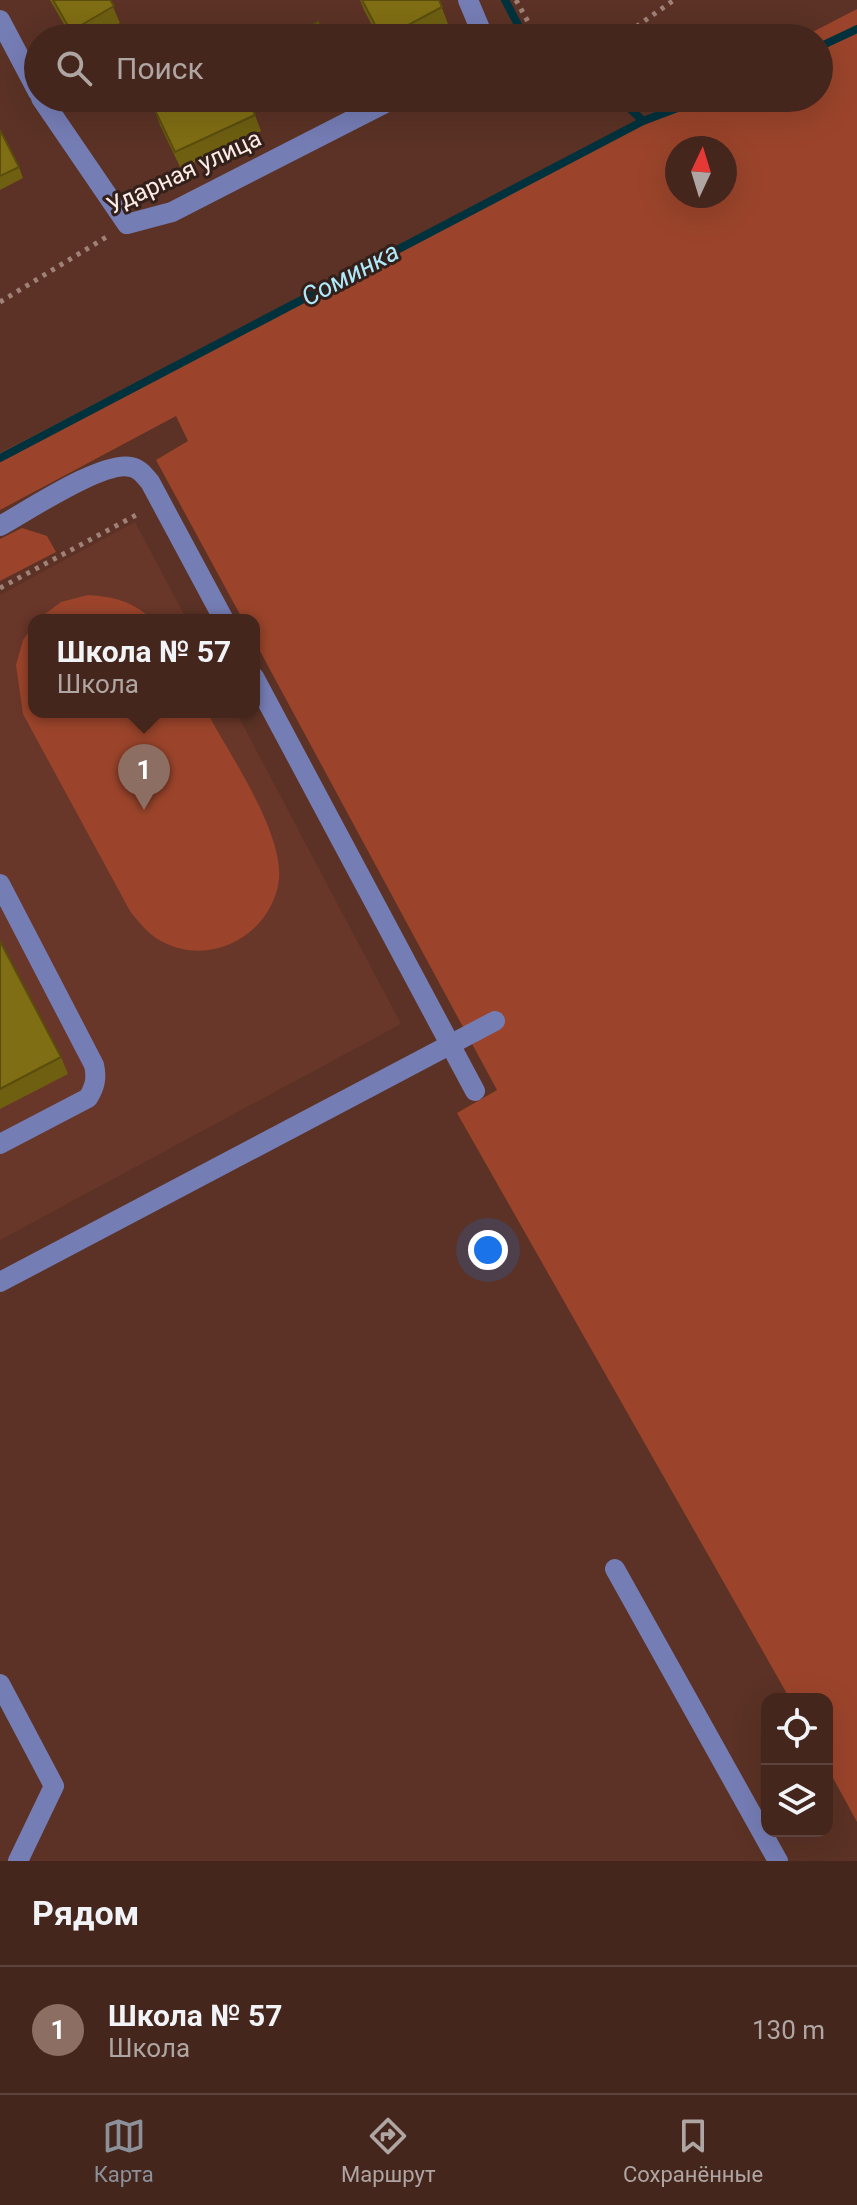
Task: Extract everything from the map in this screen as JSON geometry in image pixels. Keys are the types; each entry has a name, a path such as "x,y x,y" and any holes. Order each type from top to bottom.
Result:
{"street":[{"path":"470,5 478,24"},
{"path":"0,20 24,65"},
{"path":"51,112 127,224"},
{"name":"Ударная улица","path":"127,224 172,212 368,112"},
{"path":"0,526 101,472 129,466 141,471 150,482 221,614"},
{"path":"260,688 475,1091"},
{"path":"0,884 94,1065 96,1075 88,1098 0,1144"},
{"path":"0,1282 495,1021"},
{"path":"615,1569 778,1861"},
{"path":"0,1684 54,1786 18,1861"}],"path":[{"path":"516,0 529,24"},
{"path":"640,24 674,0"},
{"name":"Ударная улица","path":"0,302 127,224"},
{"path":"0,588 142,512 149,526"}],"shaded area":[{"path":"857,9 857,1822 833,1778 833,1693 787,1693 457,1113 497,1090 260,651 260,614 240,614 156,460 188,441 176,416 0,510 0,453 659,112 833,112 833,24 828,24"},
{"path":"135,522 184,614 28,614 28,718 239,718 401,1024 0,1240 0,595"},
{"path":"22,528 47,536 56,552 0,581 0,539"},
{"path":"88,595 106,597 123,601 145,614 45,614 61,602"},
{"path":"28,633 28,718 210,718 264,816 278,860 279,879 274,898 266,915 253,929 221,947 203,951 184,949 155,937 130,911 23,714 16,665"}],"building":[{"path":"53,0 110,0 114,6 83,24 67,24"},
{"path":"362,0 439,0 442,7 410,24 375,24"},
{"path":"156,112 254,112 255,115 175,152"},
{"path":"0,130 19,167 0,176"},
{"path":"0,941 61,1057 0,1089"}],"waterway":[{"path":"505,0 518,24"},
{"name":"Соминка","path":"833,40 857,29"},
{"path":"634,112 643,121"},
{"name":"Соминка","path":"0,458 643,121 667,112"}],"place":[{"name":"Школа № 57","path":"144,810"}]}
